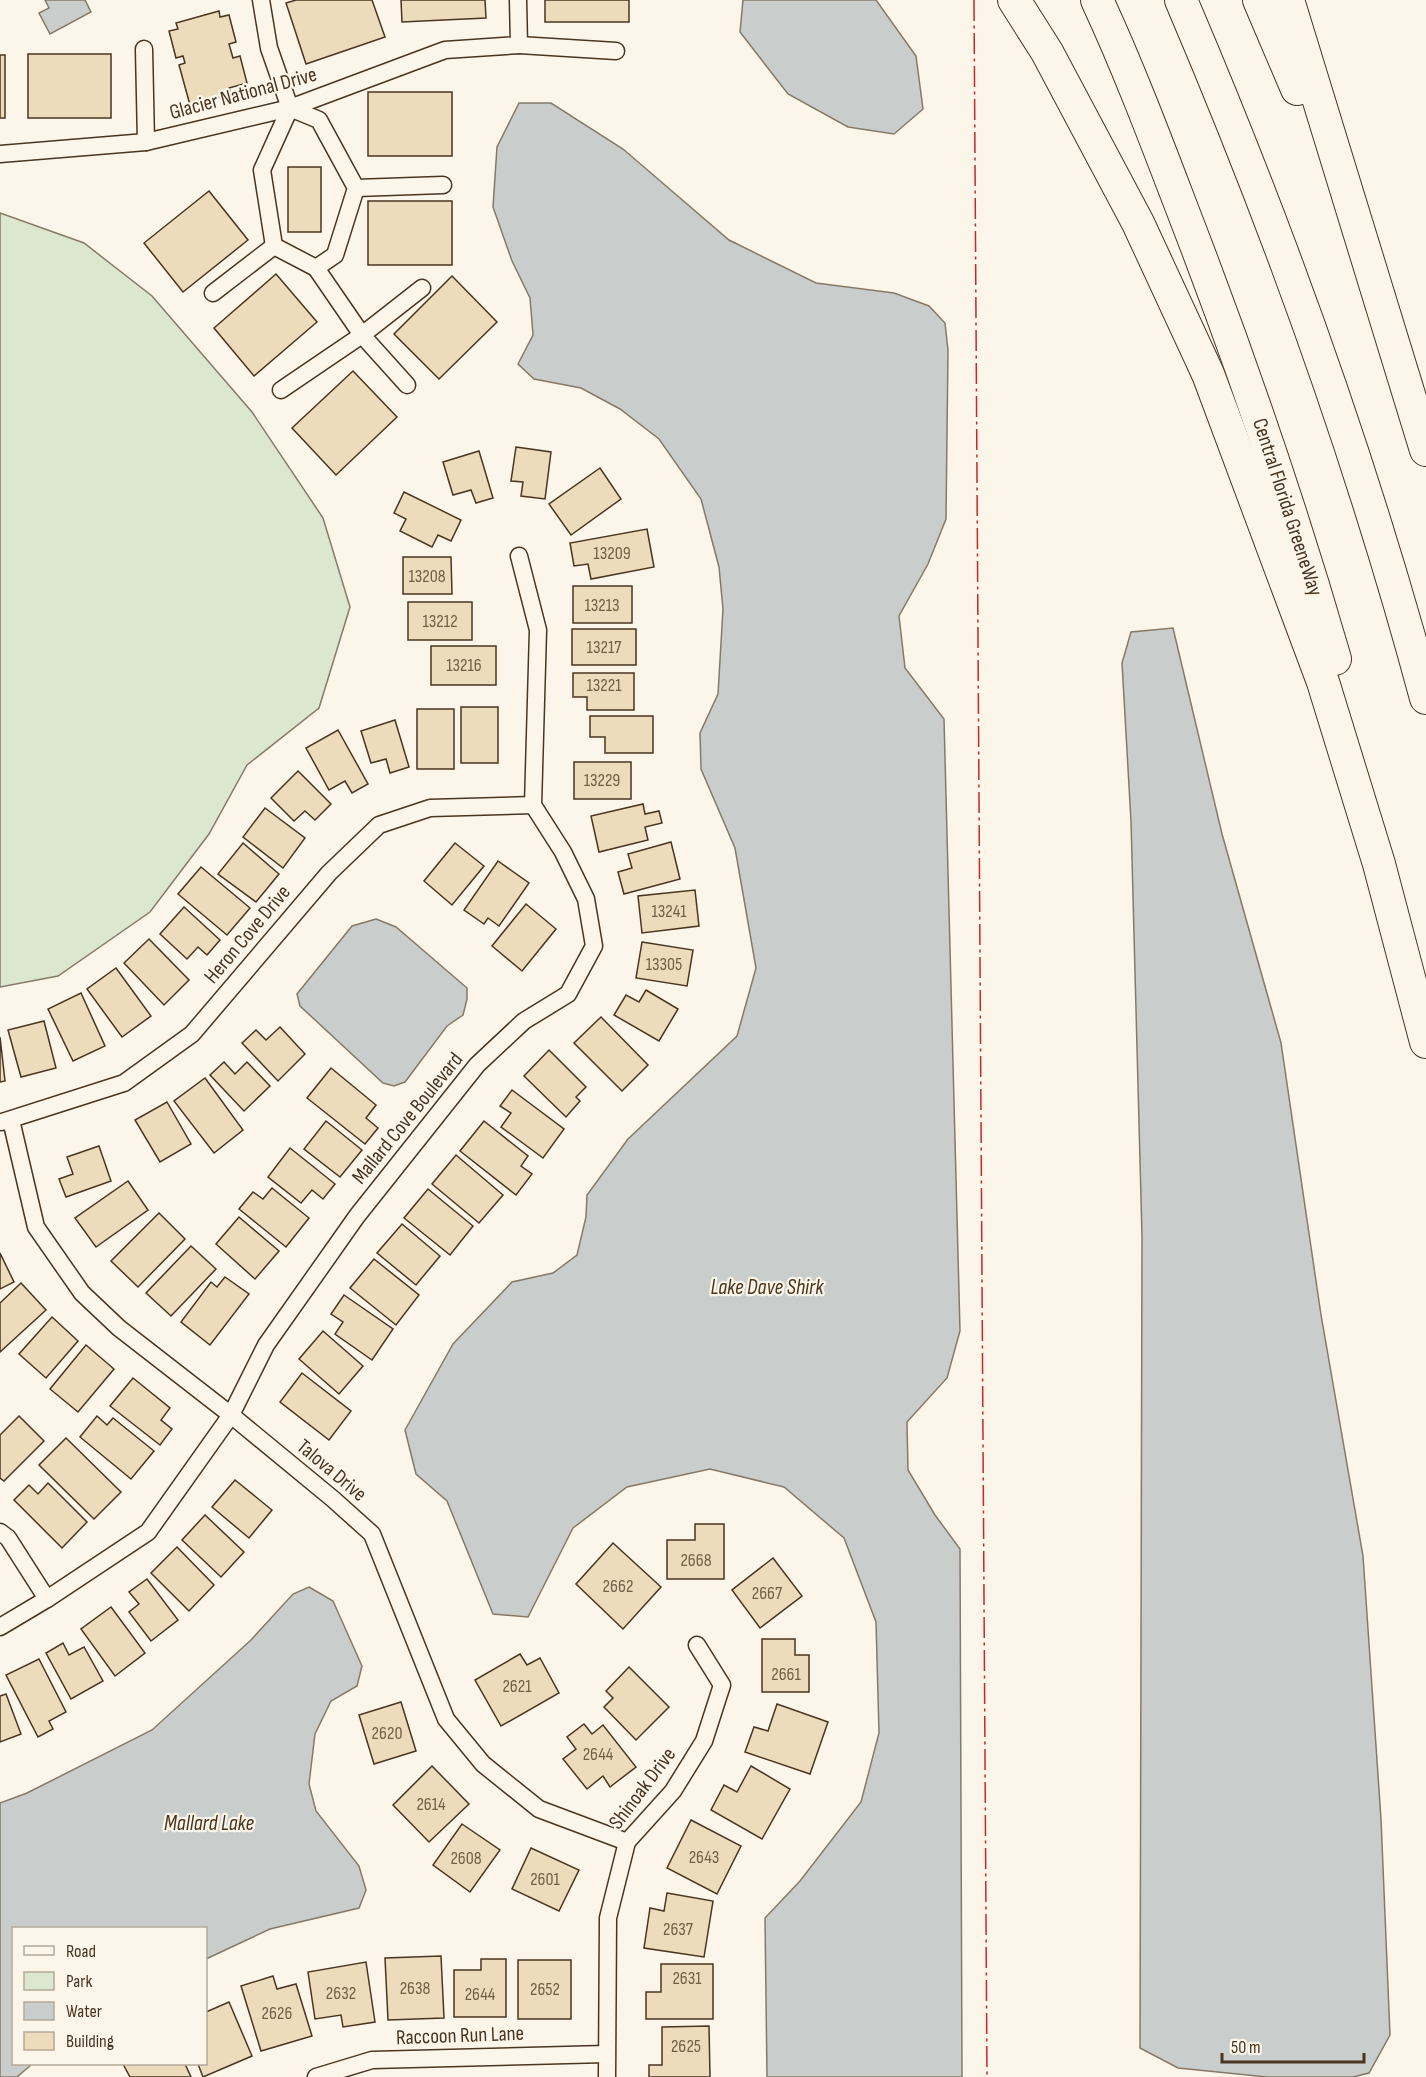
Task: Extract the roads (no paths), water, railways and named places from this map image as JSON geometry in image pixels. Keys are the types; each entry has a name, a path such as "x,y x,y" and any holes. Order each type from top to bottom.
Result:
{"highway":[{"path":"1014,0 1047,52 1138,223 1208,374 1323,682 1379,864 1426,1042"},
{"name":"Central Florida GreeneWay","path":"1097,0 1140,101 1213,288 1281,482 1312,579 1367,778 1426,1030"},
{"path":"1181,0 1252,175 1321,358 1386,557 1426,698"},
{"path":"1259,0 1352,214"},
{"path":"1288,0 1426,450"}],"street":[{"path":"261,0 269,48 290,108 262,170 274,246"},
{"path":"518,0 519,45"},
{"name":"Glacier National Drive","path":"0,154 146,142 290,108 445,50 519,45 616,51"},
{"path":"144,49 146,142"},
{"path":"290,108 320,120 356,188 335,255 316,268"},
{"path":"356,188 443,185"},
{"path":"274,246 316,268 362,335 407,385"},
{"path":"213,293 274,246"},
{"path":"281,390 362,335 422,288"},
{"path":"519,556 538,630 533,805"},
{"name":"Heron Cove Drive","path":"5,1121 124,1083 192,1034 329,873 379,825 430,808 533,805"},
{"name":"Mallard Cove Boulevard","path":"0,1627 47,1599 148,1532 231,1415 266,1345 357,1216 477,1065 524,1021 568,994 594,946 586,899 562,852 533,805"},
{"name":"Talova Drive","path":"5,1121 36,1227 82,1293 119,1328 231,1415 372,1534 446,1719 483,1764 539,1809 627,1842"},
{"path":"0,1532 8,1538 47,1599"},
{"name":"Shinoak Drive","path":"607,2077 608,1918 627,1842 673,1791 704,1741 722,1685 697,1645"},
{"name":"Raccoon Run Lane","path":"316,2077 372,2060 606,2054"}],"water":[{"path":"45,0 85,0 91,12 50,34 39,13 49,8"},
{"path":"743,0 876,0 916,56 923,109 894,134 848,127 788,94 740,32"},
{"name":"Lake Dave Shirk","path":"519,103 551,103 623,149 729,240 816,283 894,293 929,306 945,323 948,350 946,519 928,564 899,616 905,668 944,719 960,1331 947,1378 907,1422 908,1470 935,1515 960,1549 962,2077 767,2077 765,1918 800,1881 861,1802 879,1733 876,1622 844,1538 784,1487 710,1469 627,1487 573,1528 528,1617 493,1614 447,1501 416,1474 405,1430 453,1344 512,1282 553,1273 577,1255 586,1217 587,1195 628,1139 737,1036 756,968 735,848 701,769 700,733 718,694 723,609 719,567 701,499 659,439 620,409 581,388 534,379 518,364 533,335 530,298 512,261 493,207 497,147"},
{"path":"1173,628 1222,834 1281,1043 1321,1315 1363,1556 1381,1819 1390,2035 1369,2073 1353,2077 1267,2077 1178,2068 1140,2048 1142,1236 1131,821 1122,663 1131,632"},
{"path":"376,919 396,927 467,988 463,1015 447,1026 405,1082 394,1086 383,1083 300,1006 297,994 352,926"},
{"name":"Mallard Lake","path":"309,1587 333,1601 362,1666 357,1686 331,1701 315,1734 309,1784 316,1811 359,1866 366,1890 359,1908 270,1929 207,1959 207,1927 12,1927 12,2065 31,2065 17,2077 0,2077 0,1803 27,1793 152,1730 251,1640 293,1594"}]}
